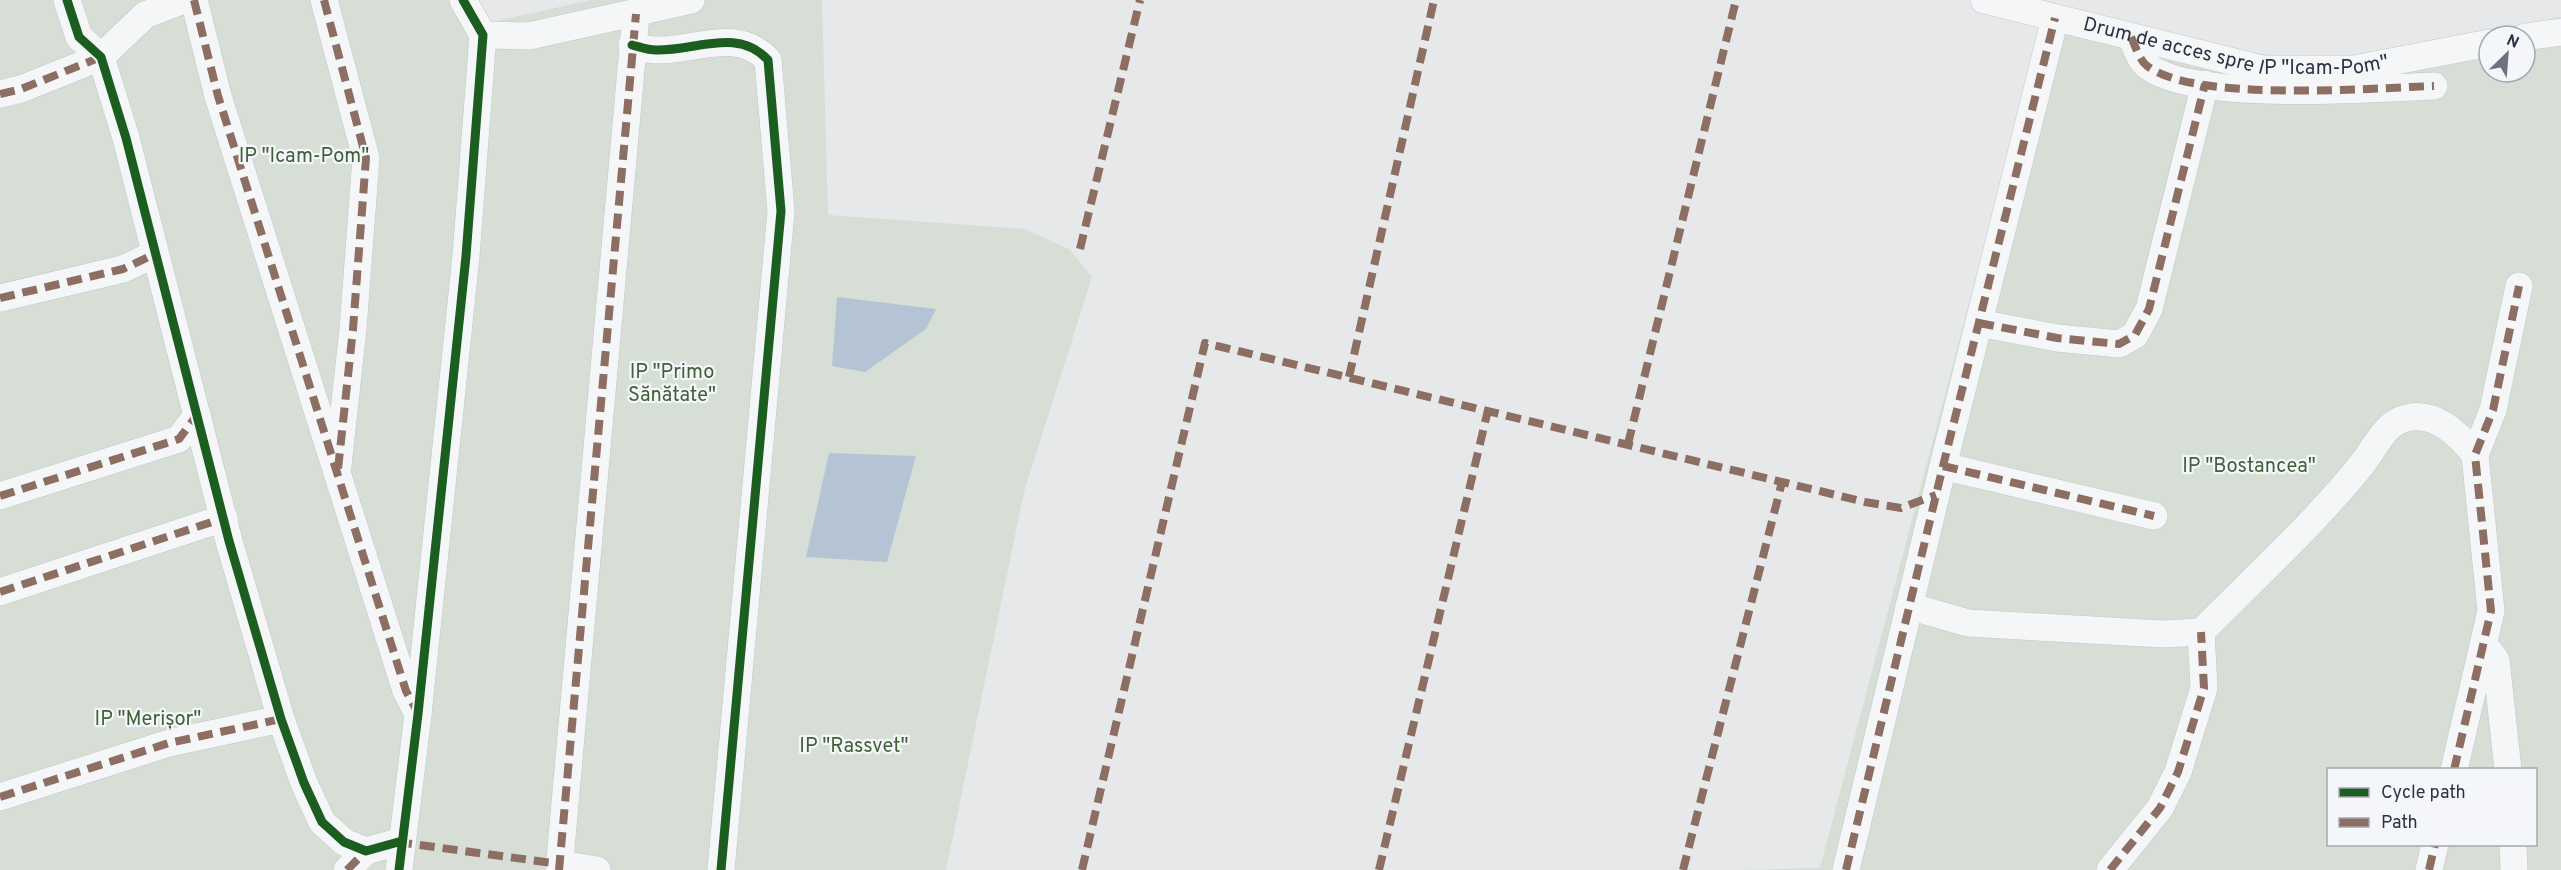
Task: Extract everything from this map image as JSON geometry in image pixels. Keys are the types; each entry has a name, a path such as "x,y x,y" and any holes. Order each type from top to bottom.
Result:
{"street":[{"path":"67,0 79,37 100,57 126,138 224,518 281,719 304,783 322,822 344,842 357,860 402,841"},
{"path":"0,94 21,89 100,57 145,15 184,0"},
{"path":"194,0 218,96 406,691 418,714"},
{"path":"324,0 366,158 353,329 337,475"},
{"path":"399,870 418,714 466,256 483,35 464,0"},
{"path":"483,35 529,36 691,0"},
{"name":"Drum de acces spre IP \"Icam-Pom\"","path":"1984,0 2263,69 2354,69 2477,45"},
{"path":"597,870 559,867 636,14"},
{"path":"1846,870 1978,323 2055,18"},
{"path":"2537,36 2561,32"},
{"path":"2131,37 2144,63 2160,74 2205,84 2257,91 2434,86"},
{"path":"632,45 654,51 743,42 757,48 768,60 780,211 722,870"},
{"path":"1978,323 2057,338 2119,344 2135,335 2149,309 2205,84"},
{"path":"0,298 123,269 155,254"},
{"path":"2454,768 2491,611 2475,455 2493,410 2519,286"},
{"path":"0,496 179,439 197,415"},
{"path":"1909,606 1968,623 2162,634 2201,632 2363,464 2388,429 2400,419 2417,416 2432,419 2459,434 2475,455"},
{"path":"1943,466 2154,516"},
{"path":"0,592 224,518"},
{"path":"2110,870 2160,808 2178,772 2204,688 2201,632"},
{"path":"2484,644 2496,660 2508,768"},
{"path":"0,797 169,743 281,719"},
{"path":"2429,870 2435,846"},
{"path":"2513,846 2514,870"}],"green space":[{"path":"0,0 476,0 488,23 591,0 822,0 828,215 1025,229 1069,249 1092,277 1024,492 946,870 0,870"},
{"name":"IP \"Bostancea\"","path":"2561,17 2561,870 1741,870 1820,868 2043,24 2324,62 2477,33 2477,84 2537,84 2537,24 2524,24"}],"water":[{"path":"837,297 936,309 926,329 865,372 832,366"},
{"path":"829,453 916,456 887,562 806,557"}],"marked path":[{"path":"194,0 218,96 406,691 417,711"},
{"path":"324,0 366,158 353,329 338,469"},
{"path":"1080,249 1140,0"},
{"path":"1349,377 1434,0"},
{"path":"1628,444 1736,0"},
{"path":"559,870 636,14"},
{"path":"1846,870 1943,466 2055,18"},
{"path":"2131,37 2139,56 2146,65 2169,77 2202,85 2284,90 2434,86"},
{"path":"0,94 21,89 101,57"},
{"path":"1979,323 2057,338 2119,344 2135,335 2149,309 2205,84"},
{"path":"0,298 123,269 155,254"},
{"path":"2454,768 2491,611 2475,455 2493,410 2519,286"},
{"path":"1082,870 1205,343 1865,502 1901,508 1936,495"},
{"path":"1379,870 1488,410"},
{"path":"0,496 179,439 197,415"},
{"path":"1943,466 2154,516"},
{"path":"1683,870 1782,482"},
{"path":"0,592 224,518"},
{"path":"2110,870 2160,808 2178,772 2204,688 2201,632"},
{"path":"0,797 169,743 281,719"},
{"path":"397,842 560,864"},
{"path":"2429,870 2435,846"},
{"path":"347,870 366,851"}],"cycle path":[{"path":"67,0 79,37 101,57 126,138 229,541 281,719 304,783 322,822 344,842 366,851 402,841"},
{"path":"399,870 418,714 466,256 483,35 463,0"},
{"path":"632,45 656,50 730,43 756,50 768,60 781,211 721,870"}],"park label":[{"name":"IP \"Icam-Pom\"","path":"304,157"},
{"name":"IP \"Primo Sănătate\"","path":"672,384"},
{"name":"IP \"Merișor\"","path":"148,720"},
{"name":"IP \"Rassvet\"","path":"854,747"}]}
